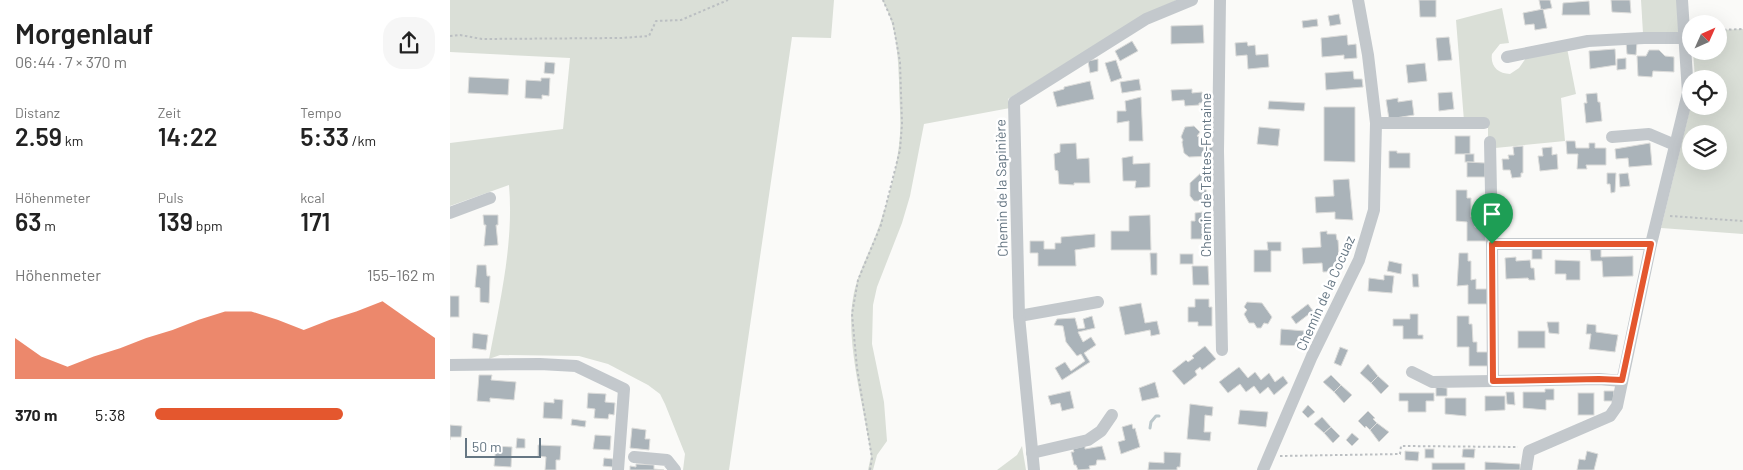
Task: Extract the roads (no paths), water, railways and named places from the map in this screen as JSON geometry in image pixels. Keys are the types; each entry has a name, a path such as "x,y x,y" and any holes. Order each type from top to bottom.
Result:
{"street":[{"name":"Chemin de la Sapinière","path":"1034,470 1019,316 1014,102 1146,19 1192,0"},
{"name":"Chemin de Tattes-Fontaine","path":"1220,0 1218,150 1222,350"},
{"name":"Chemin de la Cocuaz","path":"1263,470 1312,356 1363,250 1374,210 1376,123 1368,55 1358,0"},
{"path":"1682,0 1683,15"},
{"path":"1507,57 1588,41 1682,38"},
{"path":"1526,470 1524,449 1610,416 1617,406 1651,244 1689,86 1687,60"},
{"path":"1376,123 1484,123"},
{"path":"1612,137 1649,134 1675,145"},
{"path":"1490,142 1493,381"},
{"path":"450,213 490,198"},
{"path":"1492,244 1651,244"},
{"path":"1019,316 1098,302"},
{"path":"450,365 540,364 576,366 624,389 618,470"},
{"path":"1412,372 1432,382 1622,380"},
{"path":"1032,453 1088,440 1100,431 1112,415"},
{"path":"634,456 667,460 675,470"}],"waterway":[{"path":"1150,428 1151,422 1156,416 1159,416"}]}
